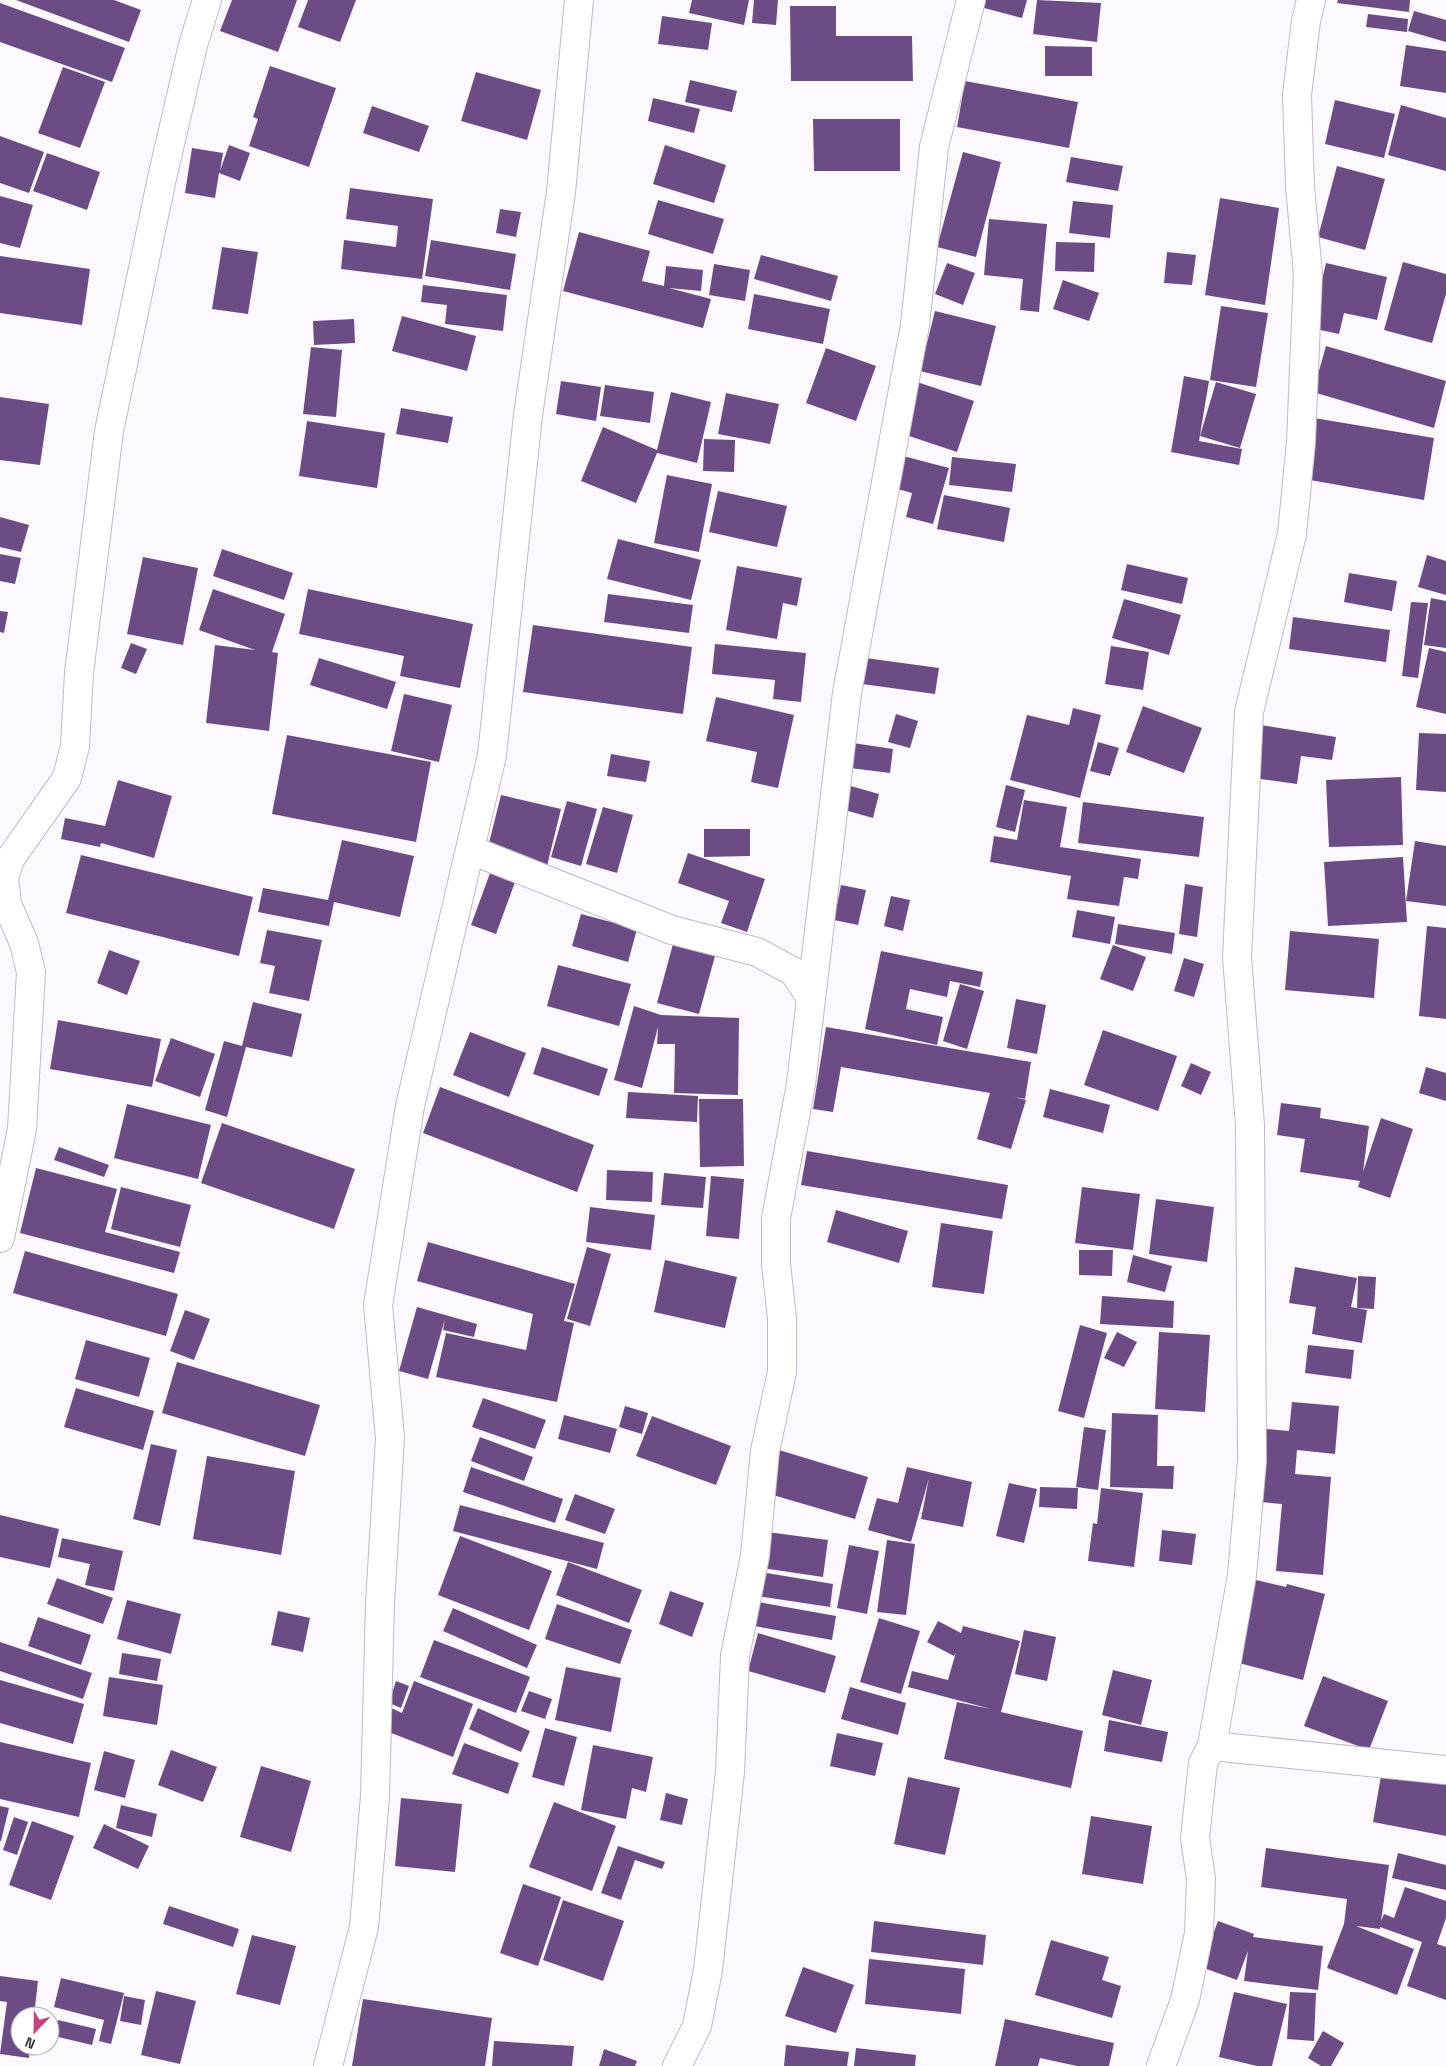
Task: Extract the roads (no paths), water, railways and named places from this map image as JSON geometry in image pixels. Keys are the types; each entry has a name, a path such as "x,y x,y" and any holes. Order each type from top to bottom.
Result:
{"street":[{"path":"0,1238 22,1129 31,972 24,943 7,904 4,878 10,859 67,778 75,746 79,673 109,431 162,178 193,45 207,0"},
{"path":"328,2066 364,1927 375,1796 380,1603 390,1438 378,1305 410,1106 492,755 528,415 561,192 578,0"},
{"path":"677,2066 697,2026 708,1970 730,1772 734,1656 756,1556 765,1451 782,1372 782,1318 776,1264 776,1218 801,1084 847,693 915,326 934,147 971,0"},
{"path":"1161,2066 1185,2000 1198,1933 1201,1879 1195,1838 1203,1762 1212,1746 1242,1575 1252,1461 1250,1125 1237,957 1249,712 1292,534 1301,442 1308,274 1300,187 1297,95 1306,21 1311,0"},
{"path":"471,850 672,930 757,952 794,972 811,998"},
{"path":"1212,1746 1446,1770"}]}
